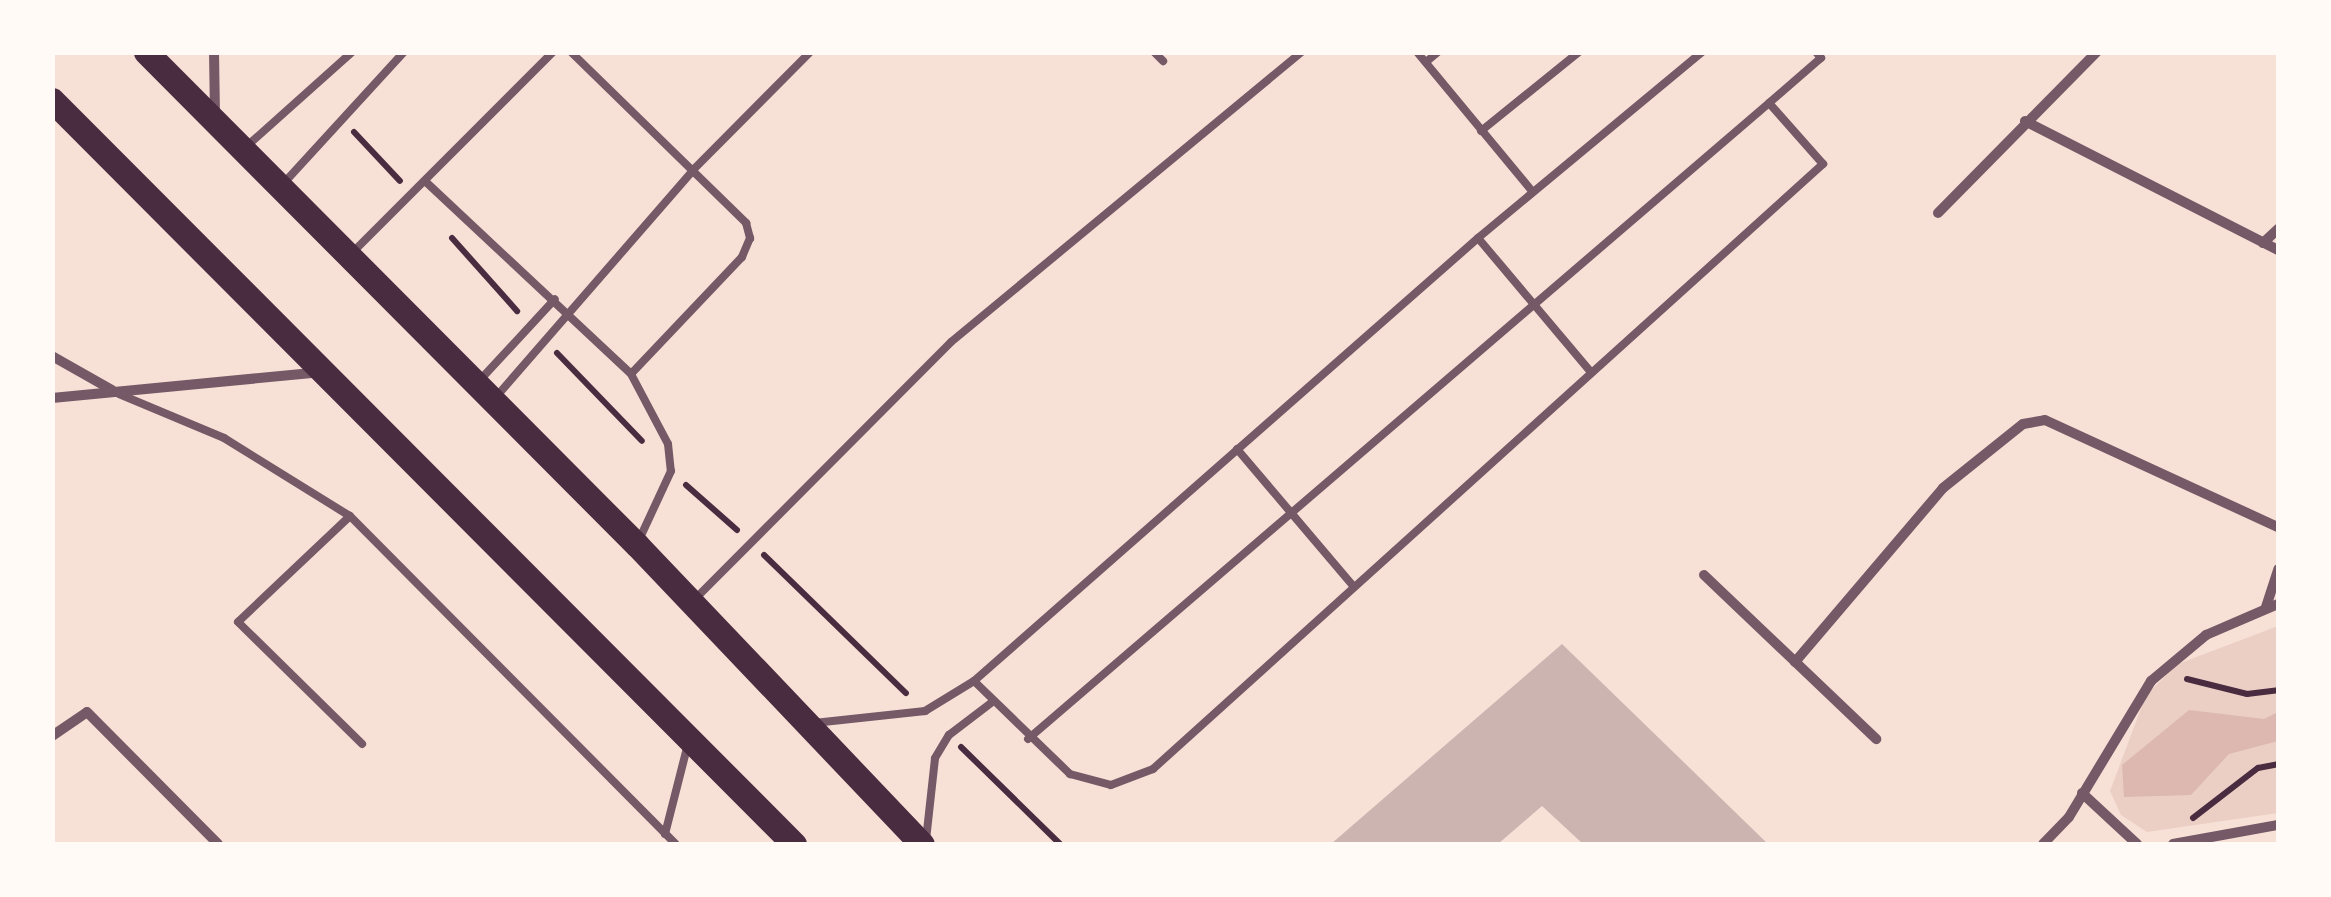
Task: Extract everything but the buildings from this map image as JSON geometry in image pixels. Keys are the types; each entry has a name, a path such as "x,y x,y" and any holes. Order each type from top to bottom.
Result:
{"highway":[{"path":"146,52 637,545 924,844"},
{"path":"53,101 794,844"}],"street":[{"path":"214,52 218,124"},
{"path":"1938,213 2025,120 2097,52"},
{"path":"2025,120 2278,250"},
{"path":"2263,243 2278,229"},
{"path":"52,356 115,392"},
{"path":"52,398 326,372"},
{"path":"1795,662 1943,488 2023,424 2046,420 2278,526"},
{"path":"2043,844 2082,793 2151,681 2206,635 2272,605 2278,570"},
{"path":"1704,575 1876,739"},
{"path":"52,736 87,712 218,844"},
{"path":"2082,793 2137,844"},
{"path":"2172,844 2278,824"}],"lane":[{"path":"243,150 352,52"},
{"path":"280,187 404,52"},
{"path":"348,256 553,52"},
{"path":"572,52 746,223 750,238 742,258 631,374"},
{"path":"485,392 570,314 693,170 810,52"},
{"path":"1154,52 1162,61"},
{"path":"692,603 951,342 1301,52"},
{"path":"1417,52 1532,191"},
{"path":"1426,62 1438,52"},
{"path":"1481,130 1579,52"},
{"path":"810,724 924,711 974,681 1532,191 1702,52"},
{"path":"1028,739 1769,104 1821,58 1816,52"},
{"path":"974,681 1028,739 1070,774 1111,785 1153,770 1823,164 1769,104"},
{"path":"426,182 631,374 668,444 671,472 637,545"},
{"path":"1478,238 1590,371"},
{"path":"485,392 554,299"},
{"path":"115,392 224,438 350,516 676,844"},
{"path":"1238,450 1353,586"},
{"path":"350,516 238,622 362,744"},
{"path":"924,844 935,758 949,735 992,703"},
{"path":"665,834 689,740"}],"path":[{"path":"2174,684 2189,678 2247,694 2278,690"},
{"path":"2180,825 2216,804 2258,768 2278,764"},
{"path":"1007,790 1060,844"}],"shaded area":[{"path":"2278,626 2278,813 2147,832 2121,815 2110,791 2146,695 2178,664"},
{"path":"2189,710 2264,719 2278,712 2278,741 2229,754 2191,795 2124,797 2122,765"}]}
